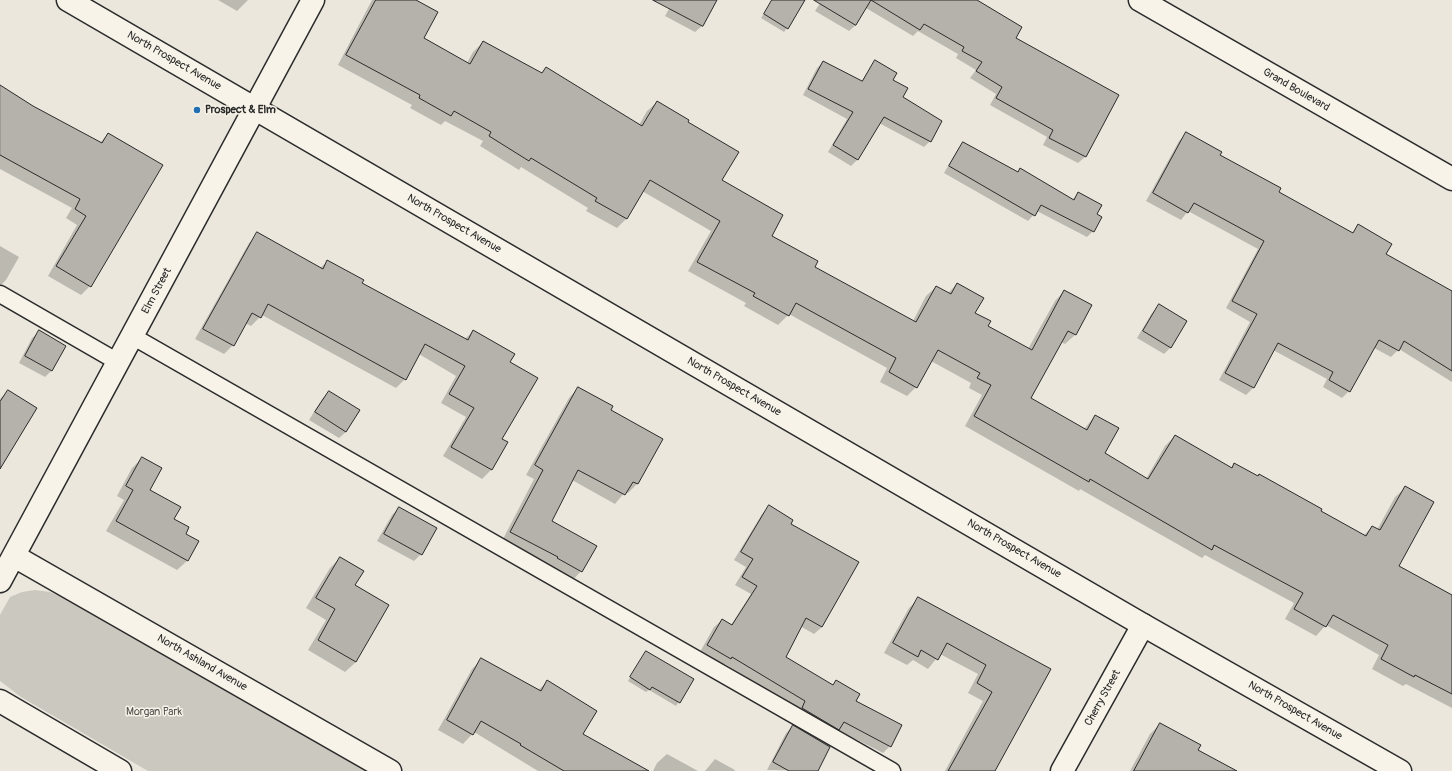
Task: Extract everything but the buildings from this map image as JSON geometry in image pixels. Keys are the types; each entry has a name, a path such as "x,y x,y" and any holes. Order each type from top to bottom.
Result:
{"street":[{"name":"North Prospect Avenue","path":"68,0 1143,625 1400,771"},
{"name":"Elm Street","path":"0,581 313,0"},
{"name":"Grand Boulevard","path":"1140,0 1452,179"},
{"name":"North Ashland Avenue","path":"14,556 390,771"},
{"name":"Cherry Street","path":"1062,771 1143,625"},
{"path":"0,701 120,771"}],"lane":[{"path":"0,294 118,362"},
{"path":"132,336 892,771"}],"green space":[{"name":"Morgan Park","path":"35,590 50,592 65,598 367,771 148,771 21,697 0,681 0,615 10,597 22,592"}],"place":[{"name":"Prospect & Elm","path":"197,110"}]}
